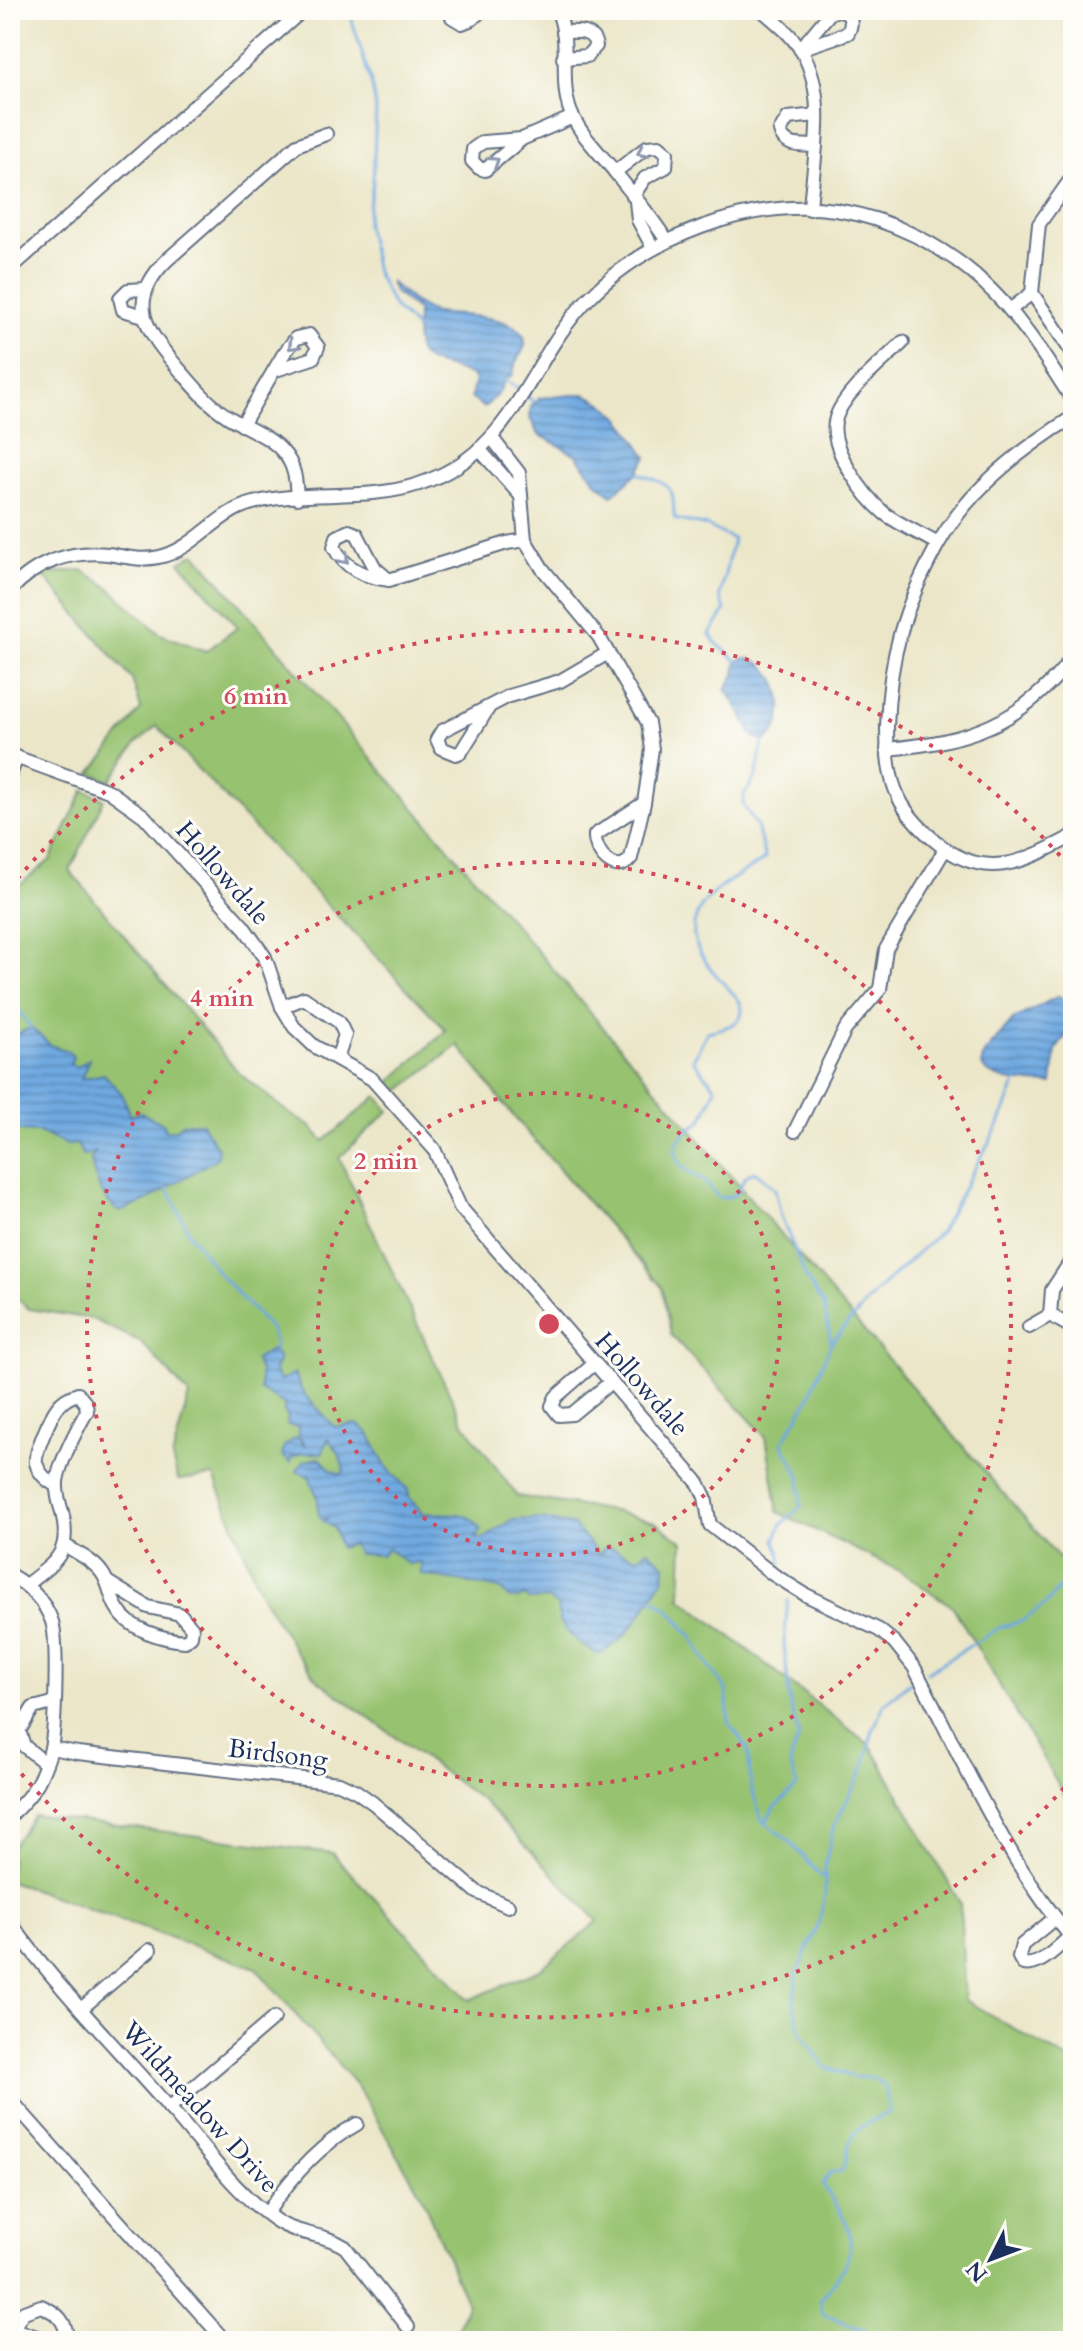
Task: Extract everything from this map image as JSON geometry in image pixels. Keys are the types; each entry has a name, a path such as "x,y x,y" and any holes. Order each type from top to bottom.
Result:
{"street":[{"path":"10,269 303,10"},
{"path":"450,10 452,17 462,23 482,10"},
{"path":"557,10 563,32 566,99 573,117 588,140 649,213 667,241"},
{"path":"762,10 800,49 813,82 817,115 810,209"},
{"path":"563,32 588,33 596,46 587,56 563,58"},
{"path":"816,146 790,144 783,139 780,131 788,118 817,115"},
{"path":"522,139 573,117"},
{"path":"297,498 295,473 282,450 216,408 201,394 149,331 144,302 156,270 297,145 326,134"},
{"path":"615,172 647,147 659,146 667,153 666,167 645,178 635,199 638,220 653,248"},
{"path":"1073,176 1039,224 1032,293 1073,354"},
{"path":"10,591 31,572 58,558 92,553 133,559 164,556 191,542 218,518 267,499 396,490 439,475 492,438 515,409 571,318 609,278 667,241 713,223 773,210 836,210 917,237 949,255 1011,309 1072,397"},
{"path":"1011,309 1032,293"},
{"path":"903,342 841,406 834,423 838,450 848,468 886,514 938,544"},
{"path":"242,425 276,370"},
{"path":"1073,417 1019,453 997,473 966,505 938,544 907,608 896,652 889,682 887,749 892,782 899,800 912,818 955,856 979,865 1000,866 1021,862 1073,836"},
{"path":"492,438 519,473 525,540 542,568 588,621 648,723 652,749 644,803 631,858 619,867 611,864 596,848 595,835 644,803"},
{"path":"479,449 521,496"},
{"path":"389,580 375,568 357,534 349,531 337,537 336,551 352,568 371,578 389,580 525,540"},
{"path":"489,707 509,696 560,681 608,653"},
{"path":"887,749 959,739 1010,717 1038,696 1073,657"},
{"path":"10,775 14,756"},
{"name":"Hollowdale","path":"14,756 109,791 144,816 243,926 265,957 282,1007 294,1027 314,1046 372,1079 434,1149 460,1207 699,1484 705,1497 710,1525 774,1575 806,1595 879,1630 895,1643 914,1667 1016,1861 1072,1938"},
{"path":"795,1131 845,1030 880,989 886,949 945,849"},
{"path":"282,1007 304,998 339,1022 345,1035 337,1059"},
{"path":"1050,1315 1052,1290 1073,1258"},
{"path":"1029,1327 1050,1315"},
{"path":"1050,1315 1073,1328"},
{"path":"595,1363 556,1397 552,1406 559,1415 572,1414 611,1382"},
{"path":"27,1584 46,1570 66,1546 66,1527 57,1479 87,1411 78,1394 57,1409 38,1450 36,1462 43,1477 57,1486"},
{"path":"66,1546 102,1572 116,1608 124,1618 170,1640 185,1641 191,1636 192,1628 180,1614 148,1607 106,1581"},
{"path":"10,1575 27,1584 44,1605 53,1621 56,1642 51,1748 40,1779 28,1799 10,1816"},
{"path":"45,1763 24,1746 19,1731 33,1708 53,1703"},
{"name":"Birdsong","path":"51,1748 339,1783 373,1803 477,1892 508,1906"},
{"path":"1055,1918 1022,1945 1019,1957 1023,1964 1038,1961 1072,1938"},
{"name":"Wildmeadow Drive","path":"10,1922 24,1944 246,2195 291,2228 321,2234 345,2247 408,2327"},
{"path":"81,2009 150,1950"},
{"path":"169,2108 274,2018"},
{"path":"10,2099 225,2341"},
{"path":"267,2213 310,2159 337,2135 357,2124"},
{"path":"49,2341 11,2329 24,2312 41,2306 57,2314 63,2321 67,2341"}],"green space":[{"path":"195,553 1073,1574 1073,1809 953,1607 898,1570 778,1512 766,1437 671,1335 662,1287 515,1118 458,1045 397,1093 388,1084 446,1030 157,726 137,743 110,781 91,773 141,709 132,679 42,574 82,570 107,586 160,634 206,651 238,627 180,562"},
{"path":"84,790 104,799 70,871 239,1073 290,1114 309,1125 324,1141 377,1096 389,1111 339,1158 463,1422 517,1496 613,1511 655,1522 683,1542 681,1598 871,1746 960,1903 965,2000 1073,2063 1073,2341 453,2341 467,2304 420,2193 357,2086 256,1968 10,1881 10,1849 34,1815 332,1853 469,2000 539,1970 598,1921 484,1802 319,1681 297,1654 260,1592 214,1476 178,1480 172,1458 189,1395 141,1342 92,1319 29,1309 10,1292 10,893 50,860"}],"water":[{"path":"390,282 430,311 501,321 521,333 525,345 512,376 506,378 498,394 484,408 471,398 475,378 436,364 421,355 416,332 418,311 395,293"},
{"path":"584,394 614,412 647,457 637,473 612,495 598,484 575,454 538,434 530,418 531,406 540,398"},
{"path":"744,658 757,661 767,669 780,694 779,722 773,734 763,742 752,735 726,689 735,675 737,661"},
{"path":"1059,996 1071,1003 1073,1025 1056,1050 1052,1084 1004,1079 981,1065 984,1054 1014,1019"},
{"path":"31,1028 52,1046 69,1051 73,1057 70,1064 77,1067 89,1059 81,1079 104,1074 122,1094 130,1116 139,1112 164,1124 165,1131 175,1130 183,1123 202,1123 218,1149 217,1158 146,1201 119,1212 103,1195 97,1181 91,1159 95,1152 83,1156 77,1144 67,1145 39,1132 20,1131 10,1122 10,1041"},
{"path":"273,1349 279,1360 274,1370 280,1381 294,1373 303,1393 335,1427 357,1424 368,1432 385,1465 408,1490 409,1497 422,1513 456,1514 470,1518 481,1531 475,1538 484,1539 511,1520 541,1519 574,1526 599,1555 606,1546 637,1558 648,1550 665,1565 664,1578 627,1633 597,1654 570,1635 560,1622 558,1606 548,1599 508,1598 502,1590 421,1574 421,1562 408,1564 388,1548 381,1555 358,1554 352,1544 340,1548 334,1528 323,1521 328,1518 320,1518 310,1477 297,1471 304,1461 320,1458 331,1470 341,1474 344,1471 339,1453 328,1439 322,1453 302,1453 291,1458 290,1463 282,1455 284,1446 295,1438 306,1446 298,1435 298,1427 287,1425 284,1404 260,1390 260,1371 255,1360"}],"waterway":[{"path":"349,10 376,108 373,183 366,223 376,272 393,306 418,330"},
{"path":"504,379 521,391"},
{"path":"527,396 534,402"},
{"path":"637,473 669,488 675,519 707,526 733,539 720,596 725,611 710,634 737,661"},
{"path":"763,742 756,776 744,795 743,805 757,826 765,859 714,892 697,915 694,929 699,951 738,999 742,1014 735,1023 707,1032 693,1060 716,1088 702,1120 676,1144 675,1154 682,1167 704,1181 718,1197 726,1198 738,1193 746,1176 756,1172 775,1189 781,1216 806,1278 824,1306 831,1343"},
{"path":"10,1004 19,1010 31,1028"},
{"path":"781,1565 775,1540 782,1524 801,1506 800,1476 782,1443 808,1400 831,1343 874,1294 940,1232 999,1124 1017,1080"},
{"path":"167,1187 189,1233 220,1275 270,1328 275,1344 273,1349"},
{"path":"927,1672 1001,1627 1022,1621 1045,1605 1073,1572"},
{"path":"651,1597 670,1611 692,1637 726,1689 729,1723 748,1749 751,1787 762,1820 790,1842 823,1878"},
{"path":"765,1824 773,1809 797,1786 790,1763 799,1736 790,1705 784,1643 788,1600"},
{"path":"874,2341 864,2330 823,2314 820,2300 844,2266 850,2247 846,2221 823,2184 831,2172 840,2172 843,2168 853,2136 867,2124 890,2112 885,2086 873,2078 853,2077 825,2067 799,2030 794,2001 797,1973 818,1926 833,1828 864,1767 872,1733 884,1704 910,1682"}]}
